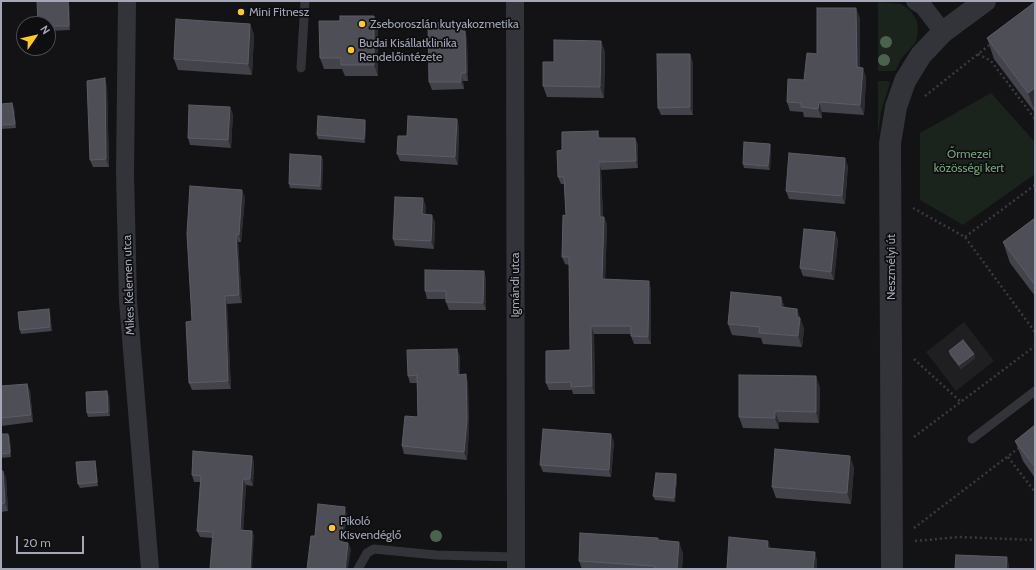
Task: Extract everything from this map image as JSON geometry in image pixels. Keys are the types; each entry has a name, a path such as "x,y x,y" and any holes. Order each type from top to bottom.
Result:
{"street":[{"name":"Mikes Kelemen utca","path":"127,1 125,173 128,300 150,569"},
{"name":"Igmándi utca","path":"515,1 516,563"},
{"path":"916,1 923,6 943,32"},
{"name":"Neszmélyi út","path":"892,569 890,143 896,107 906,81 921,55 943,32 985,1"}],"lane":[{"path":"301,68 305,1"},
{"path":"972,439 1035,391"},
{"path":"358,569 367,553 374,549 516,563"}],"path":[{"path":"922,99 927,92 997,40"},
{"path":"977,54 991,61 1035,119"},
{"path":"965,237 1035,185"},
{"path":"913,215 914,200"},
{"path":"914,208 965,237 1035,332"},
{"path":"912,431 912,439 1035,346"},
{"path":"912,364 912,357 961,402"},
{"path":"912,522 912,529 1024,444"},
{"path":"1008,456 1035,492"},
{"path":"912,535 912,541 959,538 1020,538 1035,540"}],"shaded area":[{"path":"964,322 994,361 956,391 926,352"}],"green space":[{"path":"878,2 901,4 910,10 917,21 918,31 916,42 901,59 896,70 893,71 878,71"},
{"path":"878,81 888,81 890,83 881,112 878,136"},
{"name":"Őrmezei közösségi kert","path":"991,93 1035,142 1035,174 963,225 920,200 920,133"}],"building":[{"path":"37,1 68,1 69,26 56,26 56,16 38,16"},
{"path":"1035,2 1035,88 1028,93 987,38"},
{"path":"817,8 856,8 857,67 863,68 860,105 819,102 818,109 801,107 801,103 787,102 788,79 804,80 807,53 817,54"},
{"name":"Budai Kisállatklinika Rendelőintézete","path":"340,16 374,16 374,65 341,65 341,58 320,58 319,21 340,21"},
{"path":"176,19 250,24 248,64 174,59"},
{"path":"460,22 460,31 465,31 466,73 461,73 461,82 429,82 428,23"},
{"path":"554,40 601,41 600,87 543,86 543,62 554,62"},
{"path":"657,54 690,54 690,107 658,108"},
{"path":"105,78 106,159 90,160 87,81"},
{"path":"12,103 15,124 1,125 1,104"},
{"path":"189,105 230,107 228,140 188,138"},
{"path":"318,116 365,120 364,139 317,135"},
{"path":"408,116 457,119 455,157 397,154 398,136 407,136"},
{"path":"598,131 598,138 635,138 636,161 599,162 600,217 604,217 602,279 649,281 648,337 631,336 631,326 591,326 592,386 571,387 571,382 546,383 546,351 570,350 569,257 562,257 563,215 566,216 564,177 558,177 557,151 562,150 562,132"},
{"path":"744,142 770,144 768,166 743,164"},
{"path":"789,153 845,158 842,196 786,191"},
{"path":"290,154 321,156 320,186 289,184"},
{"path":"190,186 242,190 239,235 236,234 239,295 225,296 228,381 189,383 186,322 192,321 187,234"},
{"path":"395,197 423,198 422,214 432,215 431,241 393,239"},
{"path":"1035,218 1035,285 1003,242"},
{"path":"804,229 835,232 831,272 800,268"},
{"path":"425,270 484,271 483,303 446,302 446,291 425,291"},
{"path":"731,292 781,297 781,307 797,309 797,317 800,318 798,336 759,333 760,327 728,324"},
{"path":"49,309 50,327 20,330 18,312"},
{"path":"963,340 974,354 959,365 949,351"},
{"path":"457,349 458,375 466,374 467,420 464,452 402,446 405,416 418,417 417,375 408,376 407,350"},
{"path":"739,375 816,376 816,412 775,411 775,418 739,417"},
{"path":"27,384 31,415 1,418 1,386"},
{"path":"107,391 108,412 87,413 86,392"},
{"path":"1035,425 1035,467 1015,441"},
{"path":"543,429 611,434 609,470 540,465"},
{"path":"1,434 8,434 10,453 1,454"},
{"path":"775,449 850,456 847,493 772,487"},
{"path":"193,451 252,456 250,479 243,479 240,530 252,531 250,569 210,569 213,532 197,531 201,476 192,475"},
{"path":"95,461 97,482 78,484 76,462"},
{"path":"1,471 3,471 5,503 1,504"},
{"path":"656,473 676,474 674,498 653,496"},
{"name":"Pikoló Kisvendéglő","path":"318,504 345,507 341,542 348,543 345,569 307,569 311,536 315,536"},
{"path":"580,533 658,538 658,540 679,542 677,569 658,569 653,566 579,561"},
{"path":"729,537 768,541 767,548 815,552 813,569 727,568"},
{"path":"956,555 1007,557 1006,569 955,569"}],"place":[{"name":"Mini Fitnesz","path":"241,12"},
{"name":"Zseboroszlán kutyakozmetika","path":"362,24"},
{"name":"Budai Kisállatklinika Rendelőintézete","path":"351,50"},
{"name":"Pikoló Kisvendéglő","path":"332,528"}]}
